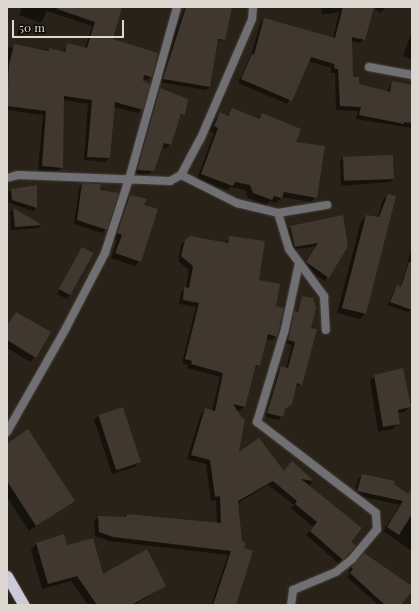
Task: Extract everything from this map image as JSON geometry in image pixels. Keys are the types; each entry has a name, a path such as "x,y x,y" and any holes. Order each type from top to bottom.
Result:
{"highway":[{"path":"7,576 24,605"}],"street":[{"path":"7,432 62,335 104,253 129,180 177,7"},
{"path":"7,178 18,175 170,181 181,175 200,140 243,40 252,19 253,7"},
{"path":"369,67 412,75"},
{"path":"181,175 237,203 278,213 327,205"},
{"path":"278,213 289,249 324,296 326,330"},
{"path":"291,605 293,590 336,572 352,559 377,529 376,513 257,422 285,329 299,263"}],"building":[{"path":"58,7 122,7 113,39 158,53 152,77 144,75 143,81 150,84 143,110 115,102 110,158 87,157 92,100 64,96 63,168 42,166 46,111 7,106 9,65 14,44 49,51 49,48 65,52 67,43 87,48 95,22 57,9"},
{"path":"186,7 232,7 225,40 218,39 210,87 163,79"},
{"path":"343,7 374,7 365,40 352,37 353,77 359,77 359,84 390,92 392,81 412,85 412,123 404,122 404,124 359,115 361,107 340,106 338,69 335,69 334,64 311,57 292,101 241,79 252,54 254,55 264,18 335,38"},
{"path":"160,88 188,99 185,115 181,114 171,145 164,143 154,171 137,170"},
{"path":"232,108 259,119 262,113 301,129 296,142 325,146 317,198 284,192 282,198 274,196 272,200 253,193 250,185 235,182 233,186 201,174 218,128 214,126 220,112 228,116"},
{"path":"393,155 394,179 344,181 343,157"},
{"path":"82,183 101,184 100,190 119,193 107,230 77,220"},
{"path":"37,185 37,208 12,200 11,189"},
{"path":"388,194 396,196 366,314 342,308 366,215 379,217"},
{"path":"130,195 147,199 144,205 158,209 141,262 115,253 122,235 117,233"},
{"path":"13,208 42,225 15,227"},
{"path":"343,215 348,246 329,278 306,262 318,243 295,247 290,226"},
{"path":"190,236 228,243 229,236 265,241 259,280 280,284 276,306 284,308 277,337 268,334 260,366 256,365 245,407 233,404 242,418 245,419 239,452 259,438 284,471 292,461 314,481 301,479 362,528 351,542 356,546 343,560 310,531 317,522 295,504 297,501 273,481 238,501 242,541 246,543 244,548 253,551 236,605 213,605 231,551 113,537 99,532 98,516 126,517 127,514 221,523 220,496 215,497 210,460 191,455 205,408 215,411 223,373 191,364 192,361 185,359 199,303 183,300 184,287 189,288 193,266 181,256 185,240"},
{"path":"82,247 93,253 70,295 59,289"},
{"path":"409,262 412,262 412,310 390,302 397,285 401,287"},
{"path":"302,296 313,298 316,308 311,328 317,329 302,385 297,383 292,404 285,409 283,417 267,413 281,366 288,368 295,342 288,340 294,311 298,312"},
{"path":"16,312 51,332 36,358 7,340 7,325"},
{"path":"403,368 411,407 398,410 400,424 383,427 374,375"},
{"path":"123,407 141,462 116,470 98,415"},
{"path":"28,429 75,501 36,526 7,481 7,444"},
{"path":"362,474 395,481 394,484 408,494 412,488 412,514 399,535 387,527 403,501 357,491"},
{"path":"64,534 67,545 93,538 103,574 147,549 166,586 131,605 97,605 77,576 48,584 36,543"},
{"path":"364,553 412,586 412,591 401,605 385,605 350,573 353,569 351,567"}]}
